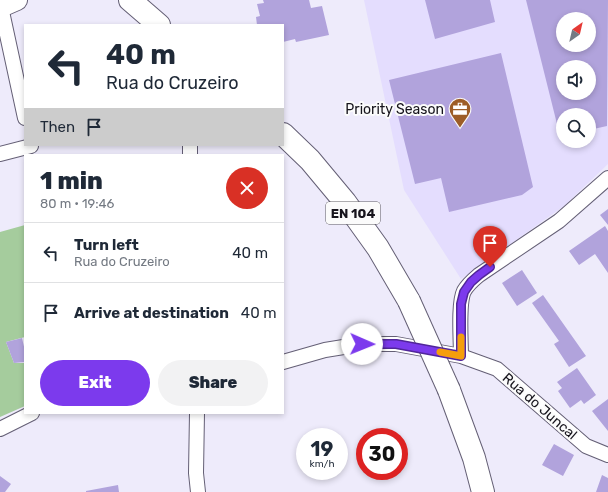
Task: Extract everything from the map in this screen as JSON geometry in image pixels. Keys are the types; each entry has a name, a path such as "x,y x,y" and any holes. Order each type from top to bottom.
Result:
{"main road":[{"path":"130,0 158,24"},
{"name":"EN 104","path":"284,135 310,160 345,202 378,248 409,302 449,390 474,458 483,492"}],"street":[{"path":"6,4 24,112"},
{"path":"0,154 32,149"},
{"path":"461,356 461,304 464,292 471,282 559,221 608,178"},
{"name":"Rua do Juncal","path":"284,362 325,350 362,344 396,344 461,356 497,369 586,446 608,455"},
{"path":"0,429 30,414"},
{"path":"197,414 196,474 198,492"}],"shaded area":[{"path":"364,0 608,0 608,164 564,206 461,279 404,190"}],"green space":[{"path":"24,225 24,337 6,342 14,363 24,363 24,406 0,417 0,232"}],"building":[{"path":"263,0 309,0 311,8 322,6 329,35 296,42 295,39 284,42 284,24 257,24 256,17 260,16 257,4 264,3"},
{"path":"425,0 490,0 495,22 435,39"},
{"path":"526,0 608,0 607,126 596,128 596,108 556,108 556,120"},
{"name":"Priority Season","path":"501,53 533,187 522,195 449,212 441,178 415,184 389,80"},
{"path":"608,209 608,225 600,215"},
{"path":"605,226 608,231 608,273 595,254 579,265 569,251"},
{"path":"522,270 537,293 517,306 502,283"},
{"path":"543,295 586,356 569,367 554,344 559,341 532,303"},
{"path":"22,338 24,347 24,362 14,363 6,342"},
{"path":"577,368 596,395 584,404 581,400 570,408 558,391 562,388 557,382"},
{"path":"608,399 608,431 592,411"},
{"path":"554,444 574,455 563,476 542,465"},
{"path":"602,475 608,478 608,492 596,492"},
{"path":"0,476 11,484 5,492 0,492"},
{"path":"118,485 119,492 86,492 86,491"}],"slow traffic":[{"path":"440,352 461,356 461,337"}],"place":[{"name":"Priority Season","path":"460,128"}],"route":[{"path":"362,344 396,344 461,356 461,304 464,292 471,282 490,267"}]}
